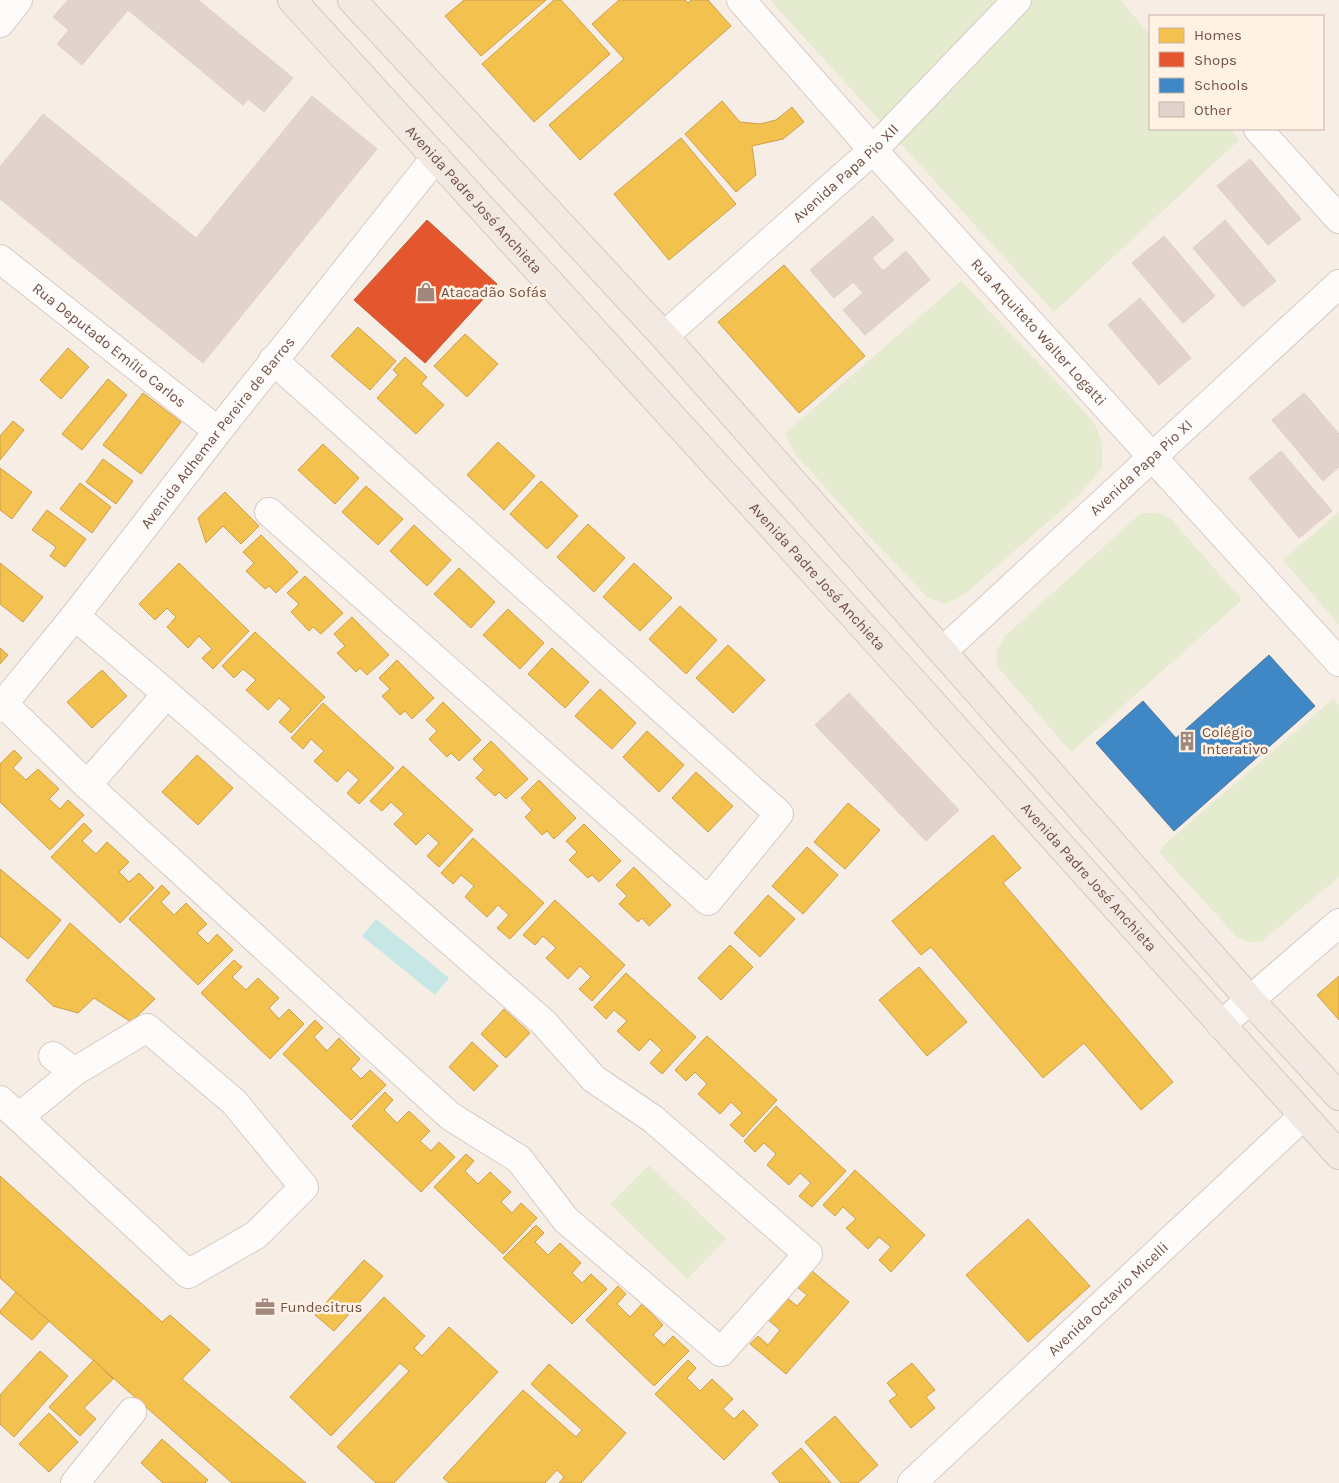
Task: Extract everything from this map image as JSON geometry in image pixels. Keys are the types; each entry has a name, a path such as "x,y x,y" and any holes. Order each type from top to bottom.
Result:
{"main road":[{"name":"Avenida Padre José Anchieta","path":"292,0 880,645 1339,1156"},
{"path":"352,0 664,336 1251,1001 1339,1096"}],"street":[{"path":"0,23 18,0"},
{"name":"Rua Arquiteto Walter Logatti","path":"740,0 873,150 1339,662"},
{"name":"Avenida Papa Pio XII","path":"664,336 873,150 1017,0"},
{"path":"1259,130 1339,219"},
{"name":"Avenida Adhemar Pereira de Barros","path":"2,706 75,616 218,430 436,157"},
{"name":"Rua Deputado Emílio Carlos","path":"0,259 218,430"},
{"name":"Avenida Papa Pio XI","path":"943,651 1339,284"},
{"path":"269,512 708,901 779,814 274,360"},
{"path":"2,706 450,1116 519,1159 566,1220 721,1352 808,1254 653,1119 594,1079 543,1022 75,616"},
{"path":"87,785 167,694"},
{"path":"1221,1025 1251,1001 1339,922"},
{"path":"147,1028 234,1102 304,1187 256,1235 188,1274 9,1109 64,1064 147,1028"},
{"name":"Avenida Octavio Micelli","path":"912,1483 1303,1116"},
{"path":"75,1483 132,1412"}],"green space":[{"path":"770,0 1120,0 1149,34 1149,130 1231,130 1239,140 1054,312"},
{"path":"961,281 1094,422 1102,444 1102,468 1080,494 966,593 946,604 928,598 870,537 795,454 785,433"},
{"path":"1339,512 1339,625 1283,560"},
{"path":"1141,513 1158,513 1170,518 1242,600 1071,752 997,666 997,650 1004,637"},
{"path":"1333,699 1339,705 1339,877 1261,942 1250,942 1237,937 1159,852 1165,844"},
{"path":"649,1165 726,1239 687,1279 610,1204"}],"water":[{"path":"376,919 449,978 435,995 362,936"}],"building: Homes":[{"path":"464,0 546,0 481,56 445,16"},
{"path":"554,0 561,0 610,54 534,122 482,64"},
{"path":"619,0 685,0 688,3 691,0 708,0 731,26 580,160 549,125 624,59 592,24"},
{"path":"722,101 740,122 760,124 776,120 792,107 804,122 783,139 752,146 756,175 736,192 685,134"},
{"path":"681,138 736,204 669,260 614,194"},
{"path":"784,265 865,356 799,413 718,322"},
{"path":"358,327 396,361 370,390 331,356"},
{"path":"465,334 498,364 467,397 434,366"},
{"path":"68,348 89,367 61,399 40,380"},
{"path":"405,357 427,377 421,384 444,405 416,434 377,398 398,375 393,370"},
{"path":"108,379 127,395 82,450 62,434"},
{"path":"143,393 181,422 141,474 103,445"},
{"path":"13,421 24,430 0,460 0,436"},
{"path":"498,442 535,476 504,510 467,475"},
{"path":"323,444 359,478 335,504 298,470"},
{"path":"103,459 133,481 116,504 86,482"},
{"path":"0,468 32,492 12,519 0,510"},
{"path":"541,481 578,516 547,549 510,514"},
{"path":"80,483 111,507 92,533 60,509"},
{"path":"366,486 403,519 378,545 342,512"},
{"path":"225,492 259,526 241,544 223,526 206,543 198,518"},
{"path":"47,510 86,539 65,567 50,556 56,547 32,530"},
{"path":"588,524 625,558 594,592 557,557"},
{"path":"414,525 451,560 427,586 390,551"},
{"path":"261,535 298,572 276,593 269,586 265,589 246,571 254,563 243,552"},
{"path":"0,563 43,597 23,622 0,604"},
{"path":"179,563 249,631 213,669 202,658 212,649 199,636 188,648 167,627 176,617 167,608 155,620 139,604"},
{"path":"634,563 672,598 640,631 603,597"},
{"path":"459,568 495,602 471,628 434,594"},
{"path":"305,576 343,613 321,634 313,627 309,631 291,612 299,604 287,593"},
{"path":"680,606 717,640 686,674 649,639"},
{"path":"508,609 544,643 520,669 483,635"},
{"path":"352,617 389,655 367,675 360,668 356,672 337,653 345,646 334,634"},
{"path":"255,632 325,697 291,733 279,722 291,709 279,698 268,710 246,690 256,680 243,669 234,678 222,666"},
{"path":"728,645 765,680 733,713 696,678"},
{"path":"0,648 8,655 0,664"},
{"path":"552,648 589,682 565,708 528,674"},
{"path":"397,660 434,698 412,719 405,711 400,715 382,696 390,689 379,678"},
{"path":"102,670 127,696 92,728 67,702"},
{"path":"600,689 636,723 612,749 575,716"},
{"path":"443,702 481,740 459,761 451,753 447,757 429,739 437,731 426,720"},
{"path":"323,703 394,768 359,804 347,793 359,780 348,770 337,782 314,761 324,751 311,739 303,749 291,738"},
{"path":"647,731 684,765 659,792 623,757"},
{"path":"491,741 528,779 506,799 499,792 495,796 476,778 484,770 473,759"},
{"path":"14,750 22,758 13,768 26,780 38,769 59,789 49,799 60,809 68,800 84,815 50,850 0,802 0,764"},
{"path":"197,755 233,788 198,825 162,792"},
{"path":"403,766 473,830 439,867 427,856 439,843 428,833 416,845 394,824 404,814 391,802 382,811 370,801"},
{"path":"696,772 733,806 708,832 672,798"},
{"path":"539,780 576,818 554,839 547,831 542,835 525,817 532,810 521,798"},
{"path":"848,803 880,830 845,869 814,842"},
{"path":"84,823 92,831 82,841 96,854 107,842 129,862 119,872 129,882 139,873 154,888 120,923 51,857"},
{"path":"584,824 621,861 599,882 592,875 588,878 569,860 577,852 566,841"},
{"path":"993,835 1021,868 1003,883 1173,1082 1141,1110 1084,1043 1043,1078 931,947 921,955 892,921"},
{"path":"473,838 544,903 510,939 497,928 509,915 498,905 487,917 465,897 474,886 461,875 453,884 441,873"},
{"path":"807,847 838,875 803,914 772,886"},
{"path":"634,867 671,905 649,926 642,918 638,922 619,904 627,896 616,885"},
{"path":"0,869 61,920 28,959 0,936"},
{"path":"162,885 170,893 161,902 174,915 186,903 207,924 197,933 208,944 217,934 233,950 198,985 129,919"},
{"path":"768,895 795,919 760,957 734,933"},
{"path":"555,900 625,965 592,1001 579,989 591,977 580,966 568,979 546,958 556,948 543,936 535,945 523,935"},
{"path":"70,923 155,999 131,1022 94,998 78,1013 53,1006 26,980"},
{"path":"730,945 753,967 721,1000 698,978"},
{"path":"234,960 242,967 232,977 246,990 258,978 279,998 269,1008 279,1019 289,1009 304,1024 270,1059 201,993"},
{"path":"919,967 967,1022 927,1056 879,1000"},
{"path":"626,973 696,1037 662,1074 650,1063 662,1050 650,1039 639,1051 617,1031 627,1021 614,1010 606,1019 594,1007"},
{"path":"1339,976 1339,1020 1317,995"},
{"path":"504,1009 530,1033 506,1058 481,1034"},
{"path":"315,1020 323,1028 314,1037 327,1051 339,1038 360,1059 351,1069 361,1079 370,1070 386,1085 351,1120 283,1054"},
{"path":"707,1036 777,1100 743,1137 730,1125 742,1113 731,1102 720,1114 698,1094 707,1084 695,1072 686,1081 675,1070"},
{"path":"472,1042 498,1066 474,1091 449,1067"},
{"path":"385,1092 393,1100 384,1110 397,1123 409,1111 430,1131 420,1141 431,1151 439,1142 455,1157 421,1192 352,1126"},
{"path":"776,1106 846,1171 812,1207 799,1196 811,1183 800,1173 789,1185 767,1165 776,1154 764,1143 755,1152 744,1141"},
{"path":"466,1154 474,1161 465,1171 478,1184 490,1172 511,1192 501,1202 512,1213 521,1203 537,1218 503,1254 434,1187"},
{"path":"855,1170 925,1235 891,1272 879,1260 891,1247 879,1237 868,1249 846,1228 856,1219 843,1207 835,1216 823,1205"},
{"path":"0,1176 162,1322 170,1315 210,1350 182,1379 306,1483 232,1483 0,1278"},
{"path":"1028,1219 1090,1286 1028,1342 966,1275"},
{"path":"536,1225 544,1233 535,1242 548,1255 560,1243 581,1263 572,1273 582,1283 591,1274 607,1289 572,1324 503,1258"},
{"path":"364,1260 383,1276 334,1331 315,1315"},
{"path":"811,1270 849,1302 786,1374 750,1344 758,1336 768,1345 780,1330 767,1319 786,1297 797,1306 807,1295 797,1287"},
{"path":"618,1286 626,1294 617,1304 630,1317 642,1304 663,1325 653,1335 664,1345 673,1336 689,1351 654,1386 586,1320"},
{"path":"16,1292 49,1321 32,1340 0,1313"},
{"path":"384,1297 425,1336 414,1348 422,1356 449,1327 498,1372 394,1483 376,1483 337,1447 409,1371 400,1363 331,1436 290,1397"},
{"path":"40,1351 68,1376 14,1437 0,1424 0,1395"},
{"path":"94,1360 113,1379 84,1408 96,1419 80,1436 49,1407"},
{"path":"688,1360 696,1368 687,1378 700,1391 712,1379 733,1399 723,1409 734,1419 743,1410 758,1425 724,1460 655,1394"},
{"path":"912,1363 935,1390 926,1397 935,1408 911,1428 889,1401 897,1395 887,1383"},
{"path":"549,1364 626,1433 581,1483 559,1483 564,1477 557,1470 545,1483 449,1483 443,1478 523,1390 576,1437 582,1430 531,1384"},
{"path":"49,1413 78,1442 49,1472 19,1444"},
{"path":"835,1416 878,1465 858,1483 841,1483 805,1442"},
{"path":"162,1439 208,1480 205,1483 163,1483 141,1463"},
{"path":"801,1448 831,1483 780,1483 772,1473"}],"building: Shops":[{"name":"Atacadão Sofás","path":"427,220 497,284 425,363 354,300"}],"building: Schools":[{"name":"Colégio Interativo","path":"1269,655 1315,706 1174,831 1096,743 1143,701 1176,738"}],"building: Other":[{"path":"68,0 198,0 293,78 264,112 248,99 243,105 128,10 82,65 57,44 69,30 53,17"},
{"path":"312,96 377,149 203,363 0,199 0,167 43,114 196,238"},
{"path":"1250,159 1301,219 1268,245 1217,186"},
{"path":"873,216 894,240 872,258 883,271 906,251 930,280 865,335 843,310 863,293 853,282 834,298 810,270"},
{"path":"1225,220 1276,281 1243,307 1193,248"},
{"path":"1164,236 1215,296 1183,323 1132,263"},
{"path":"1140,298 1191,358 1159,385 1108,325"},
{"path":"1304,393 1339,434 1339,467 1323,481 1272,420"},
{"path":"1281,451 1332,511 1299,538 1249,478"},
{"path":"849,693 959,810 926,841 815,725"}],"place":[{"name":"Atacadão Sofás","path":"426,292"},
{"name":"Colégio Interativo","path":"1187,741"},
{"name":"Fundecitrus","path":"265,1307"}]}
